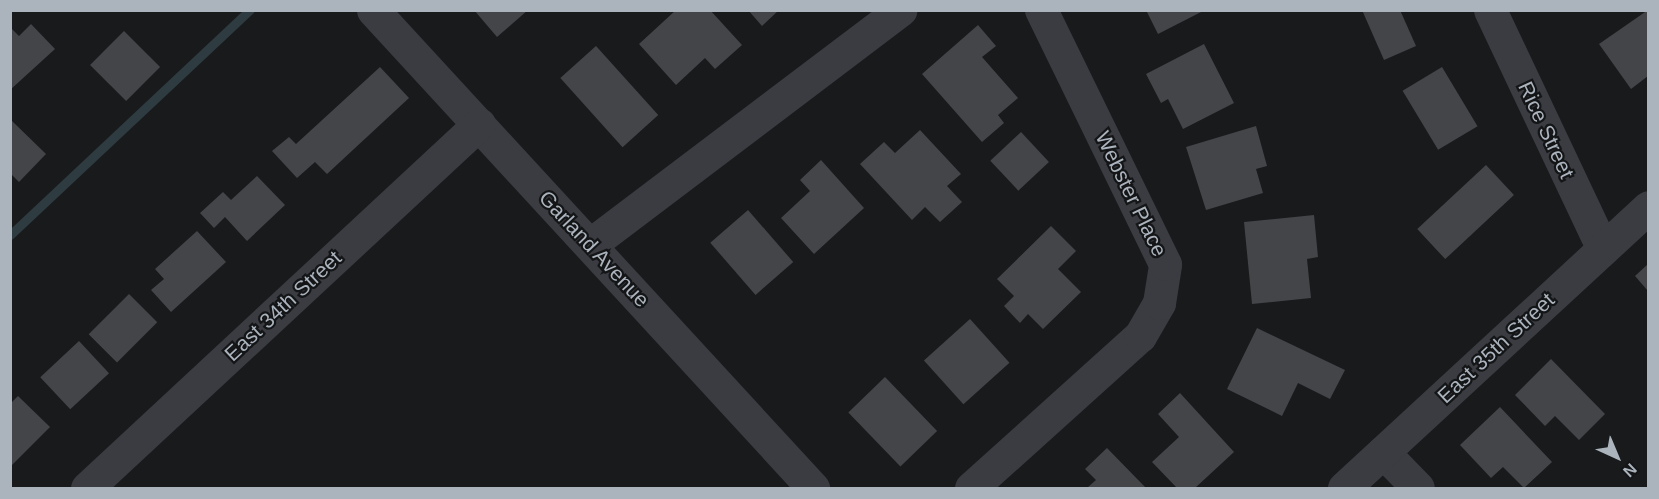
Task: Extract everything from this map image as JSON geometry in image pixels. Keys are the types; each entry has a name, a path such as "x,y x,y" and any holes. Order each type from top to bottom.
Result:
{"street":[{"name":"Garland Avenue","path":"373,10 591,244 813,489"},
{"path":"591,244 900,10"},
{"name":"Webster Place","path":"971,489 1140,336 1160,303 1165,264 1041,10"},
{"name":"Rice Street","path":"1490,10 1603,249"},
{"name":"East 34th Street","path":"87,489 479,124"},
{"name":"East 35th Street","path":"1344,489 1648,207"},
{"path":"1383,452 1418,489"}],"building":[{"path":"474,10 528,10 497,37"},
{"path":"676,10 710,10 742,45 715,69 705,58 676,85 639,44"},
{"path":"748,10 779,10 762,26"},
{"path":"1146,10 1205,10 1158,34"},
{"path":"1362,10 1400,10 1416,46 1384,60"},
{"path":"1648,10 1648,76 1631,89 1599,44"},
{"path":"31,24 55,49 10,90 10,27 19,36"},
{"path":"978,25 996,46 982,57 1018,98 998,115 1004,123 982,142 922,74"},
{"path":"124,31 160,67 126,101 90,65"},
{"path":"1204,44 1234,103 1183,129 1168,99 1161,103 1146,74"},
{"path":"596,46 658,115 623,147 560,78"},
{"path":"380,67 409,98 327,174 315,162 297,178 272,151 289,137 296,144"},
{"path":"1442,67 1478,126 1438,150 1403,91"},
{"path":"10,119 46,154 19,182 10,173"},
{"path":"1256,126 1267,166 1256,169 1263,193 1206,210 1186,147"},
{"path":"920,130 961,174 947,186 962,202 940,222 925,207 912,220 860,164 884,142 895,153"},
{"path":"1021,132 1049,162 1018,191 990,161"},
{"path":"821,160 864,208 814,254 781,218 810,191 800,180"},
{"path":"1486,165 1514,195 1445,259 1417,229"},
{"path":"257,176 285,205 247,241 225,217 214,228 200,213 223,192 231,200"},
{"path":"748,210 793,262 756,295 710,243"},
{"path":"1314,215 1318,257 1307,259 1311,298 1252,304 1244,222"},
{"path":"1051,226 1076,251 1058,269 1081,292 1043,329 1028,314 1020,323 1004,306 1014,296 997,279"},
{"path":"197,231 226,262 171,312 151,290 164,279 155,269"},
{"path":"1648,264 1648,291 1635,276"},
{"path":"129,294 157,322 117,363 89,334"},
{"path":"970,319 1009,363 963,404 924,360"},
{"path":"1257,328 1345,370 1330,399 1298,383 1282,416 1227,389"},
{"path":"79,341 109,373 70,409 40,377"},
{"path":"1551,359 1605,414 1579,440 1555,416 1545,426 1515,395"},
{"path":"885,377 937,431 900,466 848,412"},
{"path":"1180,393 1234,452 1195,488 1177,488 1152,462 1179,437 1158,414"},
{"path":"18,396 50,427 10,467 10,404"},
{"path":"1500,407 1552,462 1524,488 1503,467 1491,478 1460,445"},
{"path":"1107,448 1146,488 1087,488 1096,480 1085,469"}],"waterway":[{"path":"10,235 250,10"}]}
